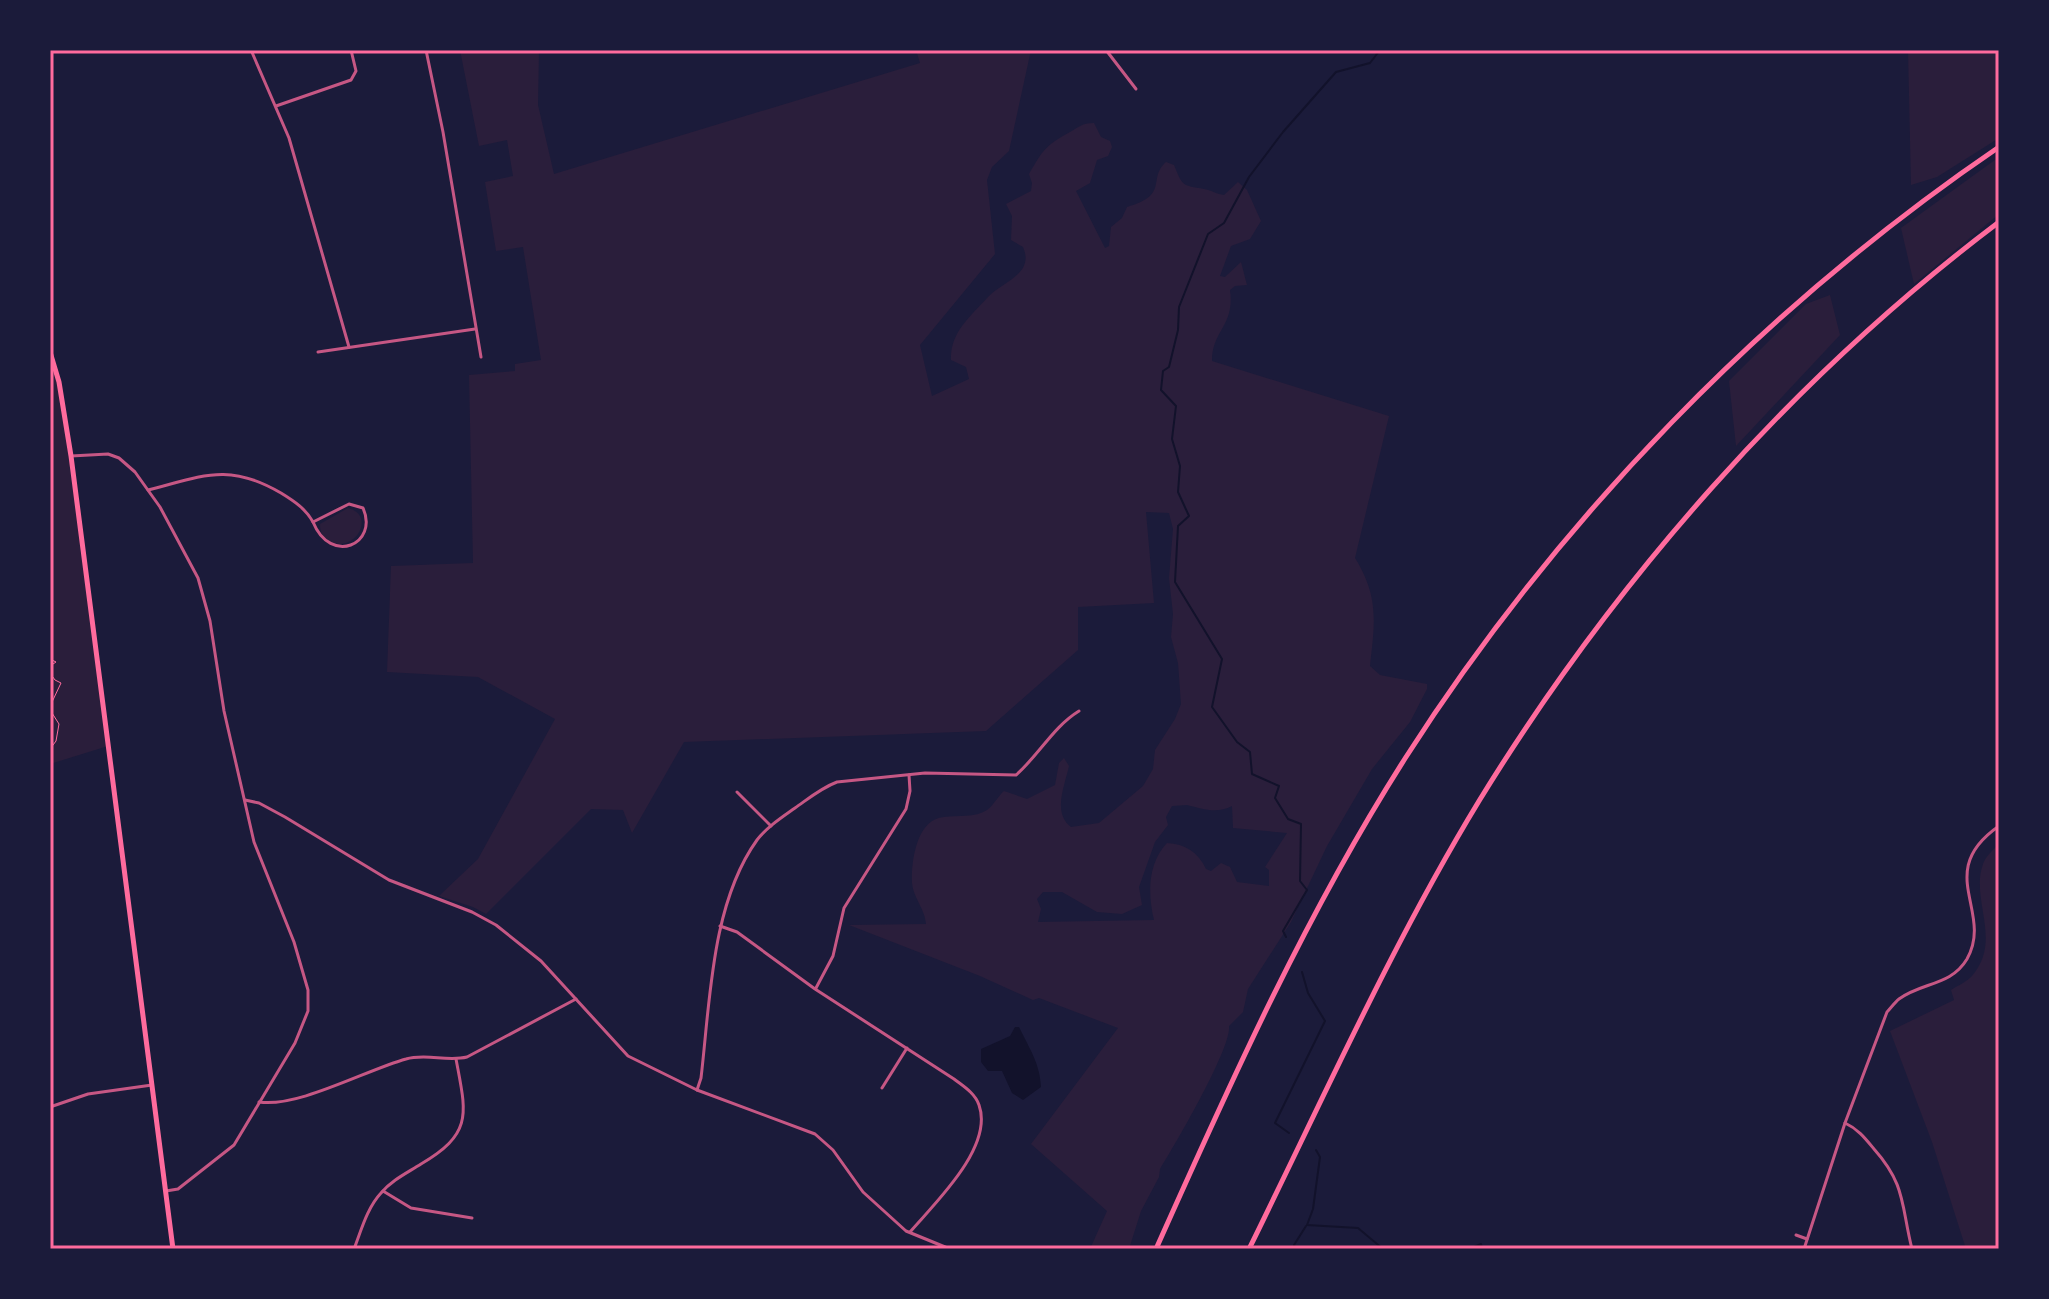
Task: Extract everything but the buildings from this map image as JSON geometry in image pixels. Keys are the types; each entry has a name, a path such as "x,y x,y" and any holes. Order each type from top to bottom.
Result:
{"main road":[{"path":"1156,1249 1257,1030 1316,912 1406,757 1480,649 1591,511 1739,356 1875,239 1999,147"},
{"path":"1249,1249 1425,896 1502,766 1588,641 1661,548 1780,418 1877,324 1999,222"},
{"path":"50,352 59,382 71,456 173,1249"}],"street":[{"path":"251,50 276,106 298,169 349,347"},
{"path":"276,106 351,80 356,71 351,50"},
{"path":"426,50 456,203 481,357"},
{"path":"1106,50 1136,89"},
{"path":"318,352 475,329"},
{"path":"71,456 98,453 115,456 135,472 183,548 203,594 224,711 261,862 294,942 310,1000 295,1043 227,1152 178,1189 166,1191"},
{"path":"148,490 208,474 232,473 257,480 293,500 313,522 321,539 337,547 356,542 367,525 363,508 349,504 313,522"},
{"path":"697,1090 720,926 749,853 771,826 830,785 844,781 934,773 1016,775 1042,750 1064,720 1079,711"},
{"path":"815,989 832,959 844,908 906,809 910,795 909,775"},
{"path":"737,792 771,826"},
{"path":"244,800 259,803 285,817 389,880 483,917 541,961 628,1056 697,1090 801,1128 827,1142 860,1189 910,1233 950,1249"},
{"path":"1804,1249 1845,1123 1887,1012 1899,999 1947,979 1965,963 1971,950 1974,938 1967,881 1970,855 1979,841 1999,826"},
{"path":"720,926 737,932 815,989 972,1093 980,1106 981,1122 973,1153 910,1233"},
{"path":"259,1102 271,1103 295,1097 409,1058 456,1059 473,1054 576,999"},
{"path":"882,1088 907,1048"},
{"path":"354,1249 373,1204 383,1191 399,1177 444,1150 458,1133 464,1106 456,1059"},
{"path":"50,1107 88,1094 152,1085"},
{"path":"1845,1123 1861,1134 1895,1175 1912,1249"},
{"path":"383,1191 411,1208 472,1218"},
{"path":"1796,1235 1807,1239"}],"path":[{"path":"50,659 56,662 50,666"},
{"path":"50,673 61,683 52,702 52,713 59,724 56,741 50,749"}],"shaded area":[{"path":"460,50 539,50 538,105 554,174 920,63 916,50 1031,50 1009,151 992,167 987,180 995,254 920,345 932,396 969,379 966,367 951,360 954,341 988,297 1021,271 1025,264 1023,247 1011,240 1012,216 1006,204 1031,191 1029,174 1050,145 1081,126 1094,123 1101,137 1110,141 1112,147 1108,156 1097,160 1090,183 1076,191 1105,248 1109,246 1111,227 1122,218 1127,207 1149,197 1166,162 1174,165 1187,185 1224,195 1238,182 1247,190 1261,221 1250,239 1231,246 1220,276 1225,277 1241,262 1247,285 1235,286 1230,290 1227,320 1216,342 1212,361 1389,416 1355,558 1372,597 1370,666 1380,675 1427,684 1427,689 1410,722 1372,769 1327,846 1291,922 1248,989 1243,1012 1229,1026 1222,1054 1160,1169 1141,1211 1129,1249 1090,1249 1107,1211 1031,1144 1118,1028 1039,998 1033,1000 849,925 926,924 913,888 912,874 918,842 927,825 944,817 982,813 1004,791 1027,799 1055,785 1059,763 1064,758 1069,766 1061,807 1065,821 1071,827 1099,823 1143,786 1153,769 1155,750 1181,704 1178,663 1171,637 1173,614 1169,578 1173,529 1169,513 1146,512 1154,603 1078,607 1078,650 986,731 684,742 632,833 623,810 591,809 486,914 439,896 478,859 555,719 478,677 387,672 391,566 473,563 469,375 515,371 515,364 541,360 523,247 496,251 485,182 513,176 507,140 479,146","holes":["1172,806 1215,810 1232,806 1233,828 1287,833 1265,867 1269,870 1269,886 1237,882 1230,867 1221,863 1211,871 1206,869 1190,850 1167,843 1156,860 1151,880 1154,920 1038,922 1041,909 1037,899 1043,892 1062,892 1097,912 1122,914 1142,905 1139,887 1155,842 1168,825 1166,817"]},
{"path":"1908,50 1999,50 1999,138 1937,177 1911,185"},
{"path":"1999,157 1999,214 1914,284 1901,228"},
{"path":"1830,295 1840,335 1736,446 1729,381 1806,304"},
{"path":"50,352 59,382 108,746 50,764"},
{"path":"348,508 361,518 359,533 346,543 329,541 322,534 320,524"},
{"path":"1999,844 1999,1249 1966,1249 1932,1142 1890,1031 1954,1000 1951,990 1970,978 1981,962 1986,934 1980,878 1984,861"},
{"path":"1015,1027 1019,1027 1030,1049 1041,1087 1023,1100 1012,1093 1002,1071 988,1071 981,1062 981,1049 1010,1036"}],"waterway":[{"path":"1286,937 1283,931 1307,890 1300,881 1301,824 1288,819 1275,798 1279,786 1252,774 1250,752 1237,742 1212,707 1222,659 1175,582 1178,526 1189,516 1178,492 1180,466 1172,439 1176,406 1161,390 1163,371 1169,367 1178,330 1179,307 1208,234 1224,223 1249,177 1283,132 1336,72 1370,63 1380,50"},
{"path":"1289,1133 1275,1123 1325,1021 1308,993 1302,972"},
{"path":"1316,1150 1320,1157 1313,1209 1307,1225 1358,1228 1383,1249"},
{"path":"1295,1249 1294,1245 1306,1226"},
{"path":"1469,1249 1481,1244 1482,1249"}]}
